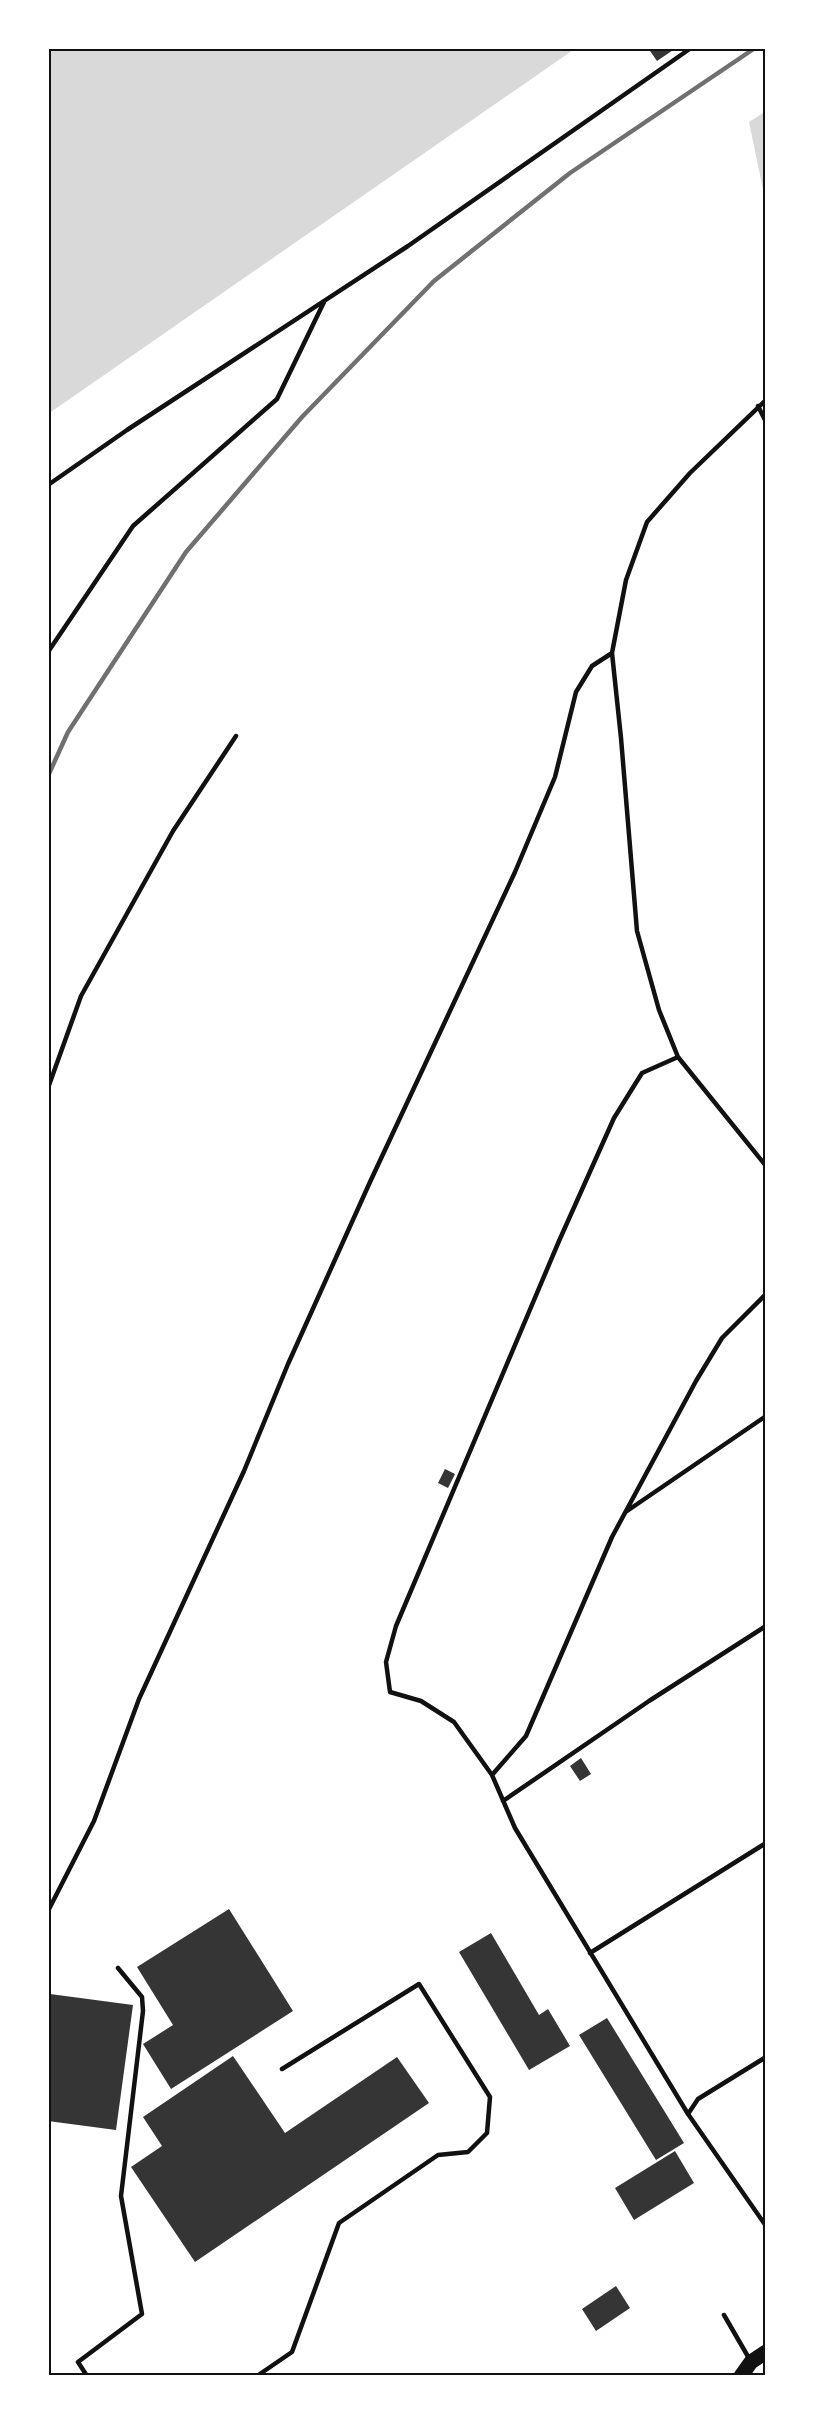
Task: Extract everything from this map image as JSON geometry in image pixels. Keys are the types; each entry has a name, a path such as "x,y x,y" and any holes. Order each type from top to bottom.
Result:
{"main road":[{"path":"741,2376 752,2362 766,2352"}],"lane":[{"path":"48,485 127,430 408,246 691,48"},
{"path":"48,652 133,526 277,399 326,300"},
{"path":"766,400 690,473 647,522 626,580 612,653 637,931 659,1010 678,1057 766,1166"},
{"path":"758,406 766,422"},
{"path":"48,1911 94,1821 139,1700 244,1471 288,1364 355,1214 515,873 555,777 576,692 591,666 612,653"},
{"path":"48,1088 81,996 173,831 236,736"},
{"path":"678,1057 642,1073 614,1118 396,1626 386,1662 390,1692 421,1701 454,1722 492,1775 515,1828 590,1953 688,2114 766,2226"},
{"path":"492,1775 526,1736 612,1537 696,1381 722,1338 766,1294"},
{"path":"626,1512 766,1416"},
{"path":"503,1801 649,1701 766,1626"},
{"path":"590,1953 766,1843"},
{"path":"87,2376 78,2362 142,2314 121,2196 142,1997 118,1968"},
{"path":"257,2376 292,2352 339,2223 438,2155 468,2152 487,2133 490,2097 419,1984 282,2069"},
{"path":"688,2114 698,2099 766,2057"},
{"path":"724,2315 752,2362"}],"shaded area":[{"path":"48,48 576,48 48,414"},
{"path":"766,111 766,204 749,122"}],"building":[{"path":"648,48 676,48 657,61"},
{"path":"445,1469 455,1474 448,1488 438,1483"},
{"path":"581,1758 591,1774 580,1781 570,1766"},
{"path":"229,1909 293,2011 171,2089 143,2044 173,2025 137,1967"},
{"path":"491,1933 539,2015 548,2009 570,2046 529,2070 459,1952"},
{"path":"50,1994 133,2005 116,2130 48,2121"},
{"path":"607,2018 684,2143 656,2160 579,2035"},
{"path":"233,2056 285,2133 397,2057 429,2103 195,2262 131,2167 162,2146 143,2117"},
{"path":"675,2151 694,2183 634,2220 615,2188"},
{"path":"616,2286 630,2308 596,2331 582,2309"}],"railway":[{"path":"48,776 68,732 186,552 302,417 434,281 570,173 755,48"}]}
